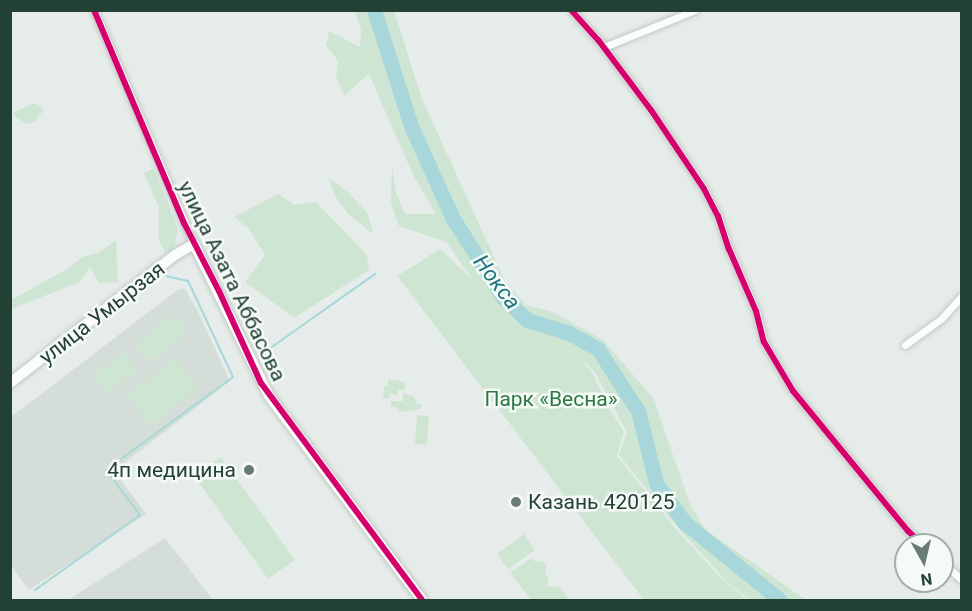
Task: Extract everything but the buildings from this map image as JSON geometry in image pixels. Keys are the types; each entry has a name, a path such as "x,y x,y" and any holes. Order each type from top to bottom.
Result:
{"street":[{"path":"571,10 604,47 677,145 704,189 718,216 729,249 756,311 764,342 793,391 910,533"},
{"path":"604,47 695,10"},
{"name":"улица Азата Аббасова","path":"95,13 194,244 269,396 422,600"},
{"name":"улица Умырзая","path":"10,383 175,255 194,244"},
{"path":"905,345 941,319 962,296"}],"shaded area":[{"path":"179,289 185,289 198,312 230,381 114,471 146,514 29,590 11,566 11,417"},
{"path":"165,538 213,600 68,600"}],"green space":[{"name":"Парк «Весна»","path":"355,11 394,11 422,99 505,281 526,305 553,312 603,340 654,399 690,505 706,530 806,600 750,600 727,582 671,520 619,455 627,432 594,371 578,356 592,372 606,403 624,432 617,456 680,534 722,579 748,600 644,600 397,276 440,249 472,279 446,242 399,226 391,203 392,167 396,193 405,214 436,214 413,175 369,74 344,96 336,76 338,61 326,45 329,31 360,47 361,29"},
{"path":"35,103 44,109 35,122 26,124 15,116 14,112"},
{"path":"154,169 178,229 174,249 167,255 159,241 159,208 144,173"},
{"path":"328,177 349,193 368,214 373,234 349,215 335,196"},
{"path":"278,194 295,205 316,202 367,255 369,270 294,318 245,282 265,255 249,229 234,217"},
{"path":"116,240 118,282 99,283 90,267 80,282 11,309 11,300 67,269 84,256 98,253"},
{"path":"170,317 177,318 186,330 185,336 153,360 148,359 138,348 138,342"},
{"path":"125,353 137,370 107,393 94,375"},
{"path":"176,358 199,388 150,426 127,395"},
{"path":"388,379 405,382 405,390 398,390 397,395 391,394 390,390 389,398 383,398 384,386 388,386"},
{"path":"403,393 414,397 417,404 421,404 421,409 400,412 395,407 391,407 391,401 403,401"},
{"path":"417,415 429,416 427,445 415,444"},
{"path":"221,457 295,560 268,579 194,476"},
{"path":"524,534 535,550 508,569 497,554"},
{"path":"531,558 534,561 542,561 547,566 545,573 549,580 547,587 559,586 570,600 531,600 510,573"}],"waterway":[{"name":"Нокса","path":"374,10 411,126 452,217 502,296 527,320 569,333 598,349 638,411 656,483 684,522 780,600"},
{"path":"269,349 375,274"},
{"path":"35,590 140,515 106,470 233,377 188,281 167,276"}],"cycle path":[{"path":"94,10 184,223 219,291 261,383 422,600"},
{"path":"571,10 599,41 651,110 704,189 718,216 729,249 756,311 764,342 793,391 910,533"}],"place":[{"name":"4п медицина","path":"249,470"},
{"name":"Казань 420125","path":"516,502"}]}
